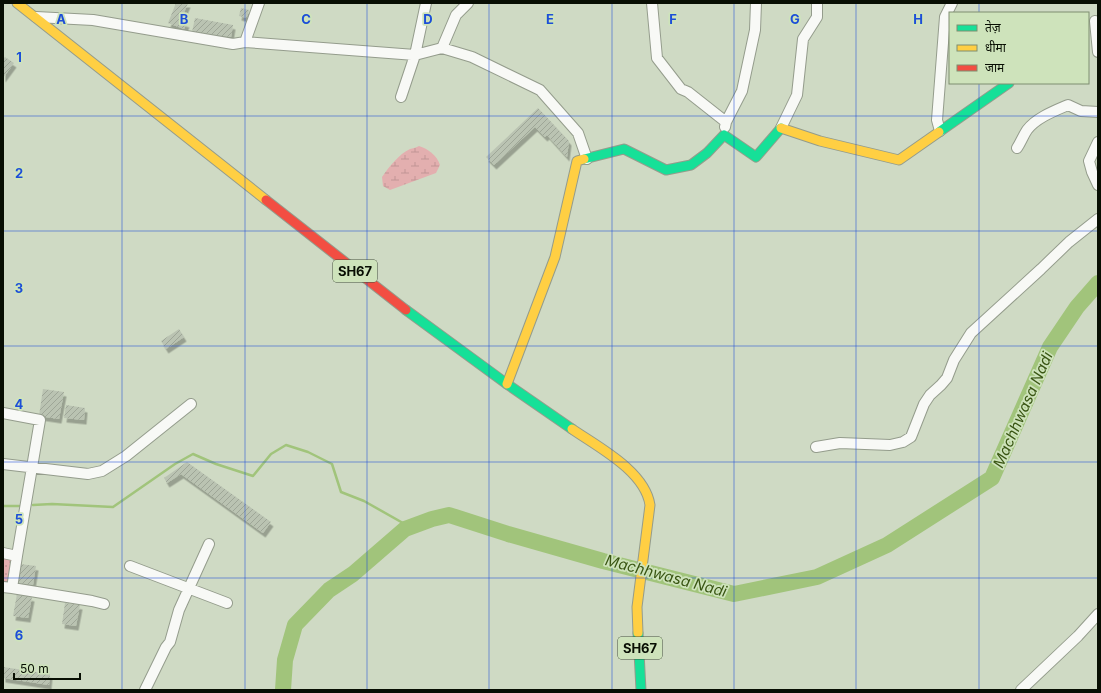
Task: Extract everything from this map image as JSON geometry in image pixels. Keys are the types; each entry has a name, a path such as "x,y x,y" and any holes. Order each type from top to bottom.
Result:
{"main road":[{"name":"SH67","path":"17,3 430,328 507,384 624,465 638,478 646,488 650,497 637,607 641,690"},
{"path":"507,384 555,257 577,161 624,149 666,170 691,165 707,153 724,135 756,157 781,128 820,141 899,160 1008,84"}],"street":[{"path":"245,42 259,3"},
{"path":"401,97 415,55 426,3"},
{"path":"442,48 456,15 468,3"},
{"path":"652,3 657,58 681,89 688,92 726,122"},
{"path":"724,135 726,122 742,90 755,30 756,3"},
{"path":"781,128 797,95 803,39 817,17 817,3"},
{"path":"940,131 937,120 944,17 952,3"},
{"path":"34,17 93,20 233,44 245,42 415,55 442,48 472,57 540,90 578,133 587,159"},
{"path":"1094,22 1098,52"},
{"path":"1018,148 1028,129 1040,119 1058,109 1068,105 1081,111 1098,112"},
{"path":"1098,142 1089,161 1098,185"},
{"path":"816,447 840,443 890,445 903,442 911,437 924,404 930,395 942,385 947,378 954,360 971,333 1041,269 1068,242 1098,219"},
{"path":"3,464 88,474 102,471 126,456 191,404"},
{"path":"3,413 40,420 17,556 7,588 92,600 104,604"},
{"path":"145,690 166,647 170,642 179,610 209,544"},
{"path":"3,554 17,556"},
{"path":"130,566 227,603"},
{"path":"1022,690 1078,636 1098,614"}],"green space":[{"path":"419,146 429,151 439,161 440,165 436,173 390,190 383,186 382,177 394,161 406,151"},
{"path":"3,557 15,560 10,586 3,585"}],"building":[{"path":"176,3 188,3 183,15 185,16 183,22 187,23 184,29 168,23"},
{"path":"241,8 249,10 247,18 239,16"},
{"path":"195,18 233,25 231,37 192,32"},
{"path":"5,57 14,63 3,78 3,59"},
{"path":"538,108 569,141 567,157 547,135 545,137 535,127 494,165 486,157"},
{"path":"179,329 184,337 166,349 161,341"},
{"path":"43,389 64,392 59,419 39,416"},
{"path":"66,405 85,408 84,420 64,418"},
{"path":"187,462 271,522 263,533 181,474 167,483 164,478"},
{"path":"20,564 36,566 33,585 18,583"},
{"path":"17,594 32,597 28,618 13,616"},
{"path":"65,603 80,605 76,626 62,624"},
{"path":"3,667 50,674 49,685 3,678"}],"waterway":[{"name":"Machhwasa Nadi","path":"283,690 285,660 295,625 329,590 353,574 405,529 432,519 449,515 508,534 603,561 734,594 817,577 887,545 992,478 1050,347 1077,307 1098,283"},
{"path":"33,505 52,504 113,507 175,464 193,454 216,464 253,476 271,454 286,445 308,452 332,464 341,492 364,501 410,527"},
{"path":"3,506 19,506"}],"traffic: fast":[{"path":"939,132 1008,84"},
{"path":"584,159 624,149 666,170 691,165 707,153 724,135 756,157 781,128"},
{"path":"406,310 507,384 572,429"},
{"path":"638,633 641,690"}],"traffic: slow":[{"path":"17,3 266,200"},
{"path":"781,128 820,141 899,160 939,132"},
{"path":"507,384 555,257 577,161 584,159"},
{"path":"572,429 607,452 630,471 639,481 646,493 650,505 637,607 638,633"}],"traffic: jam":[{"path":"266,200 406,310"}]}
